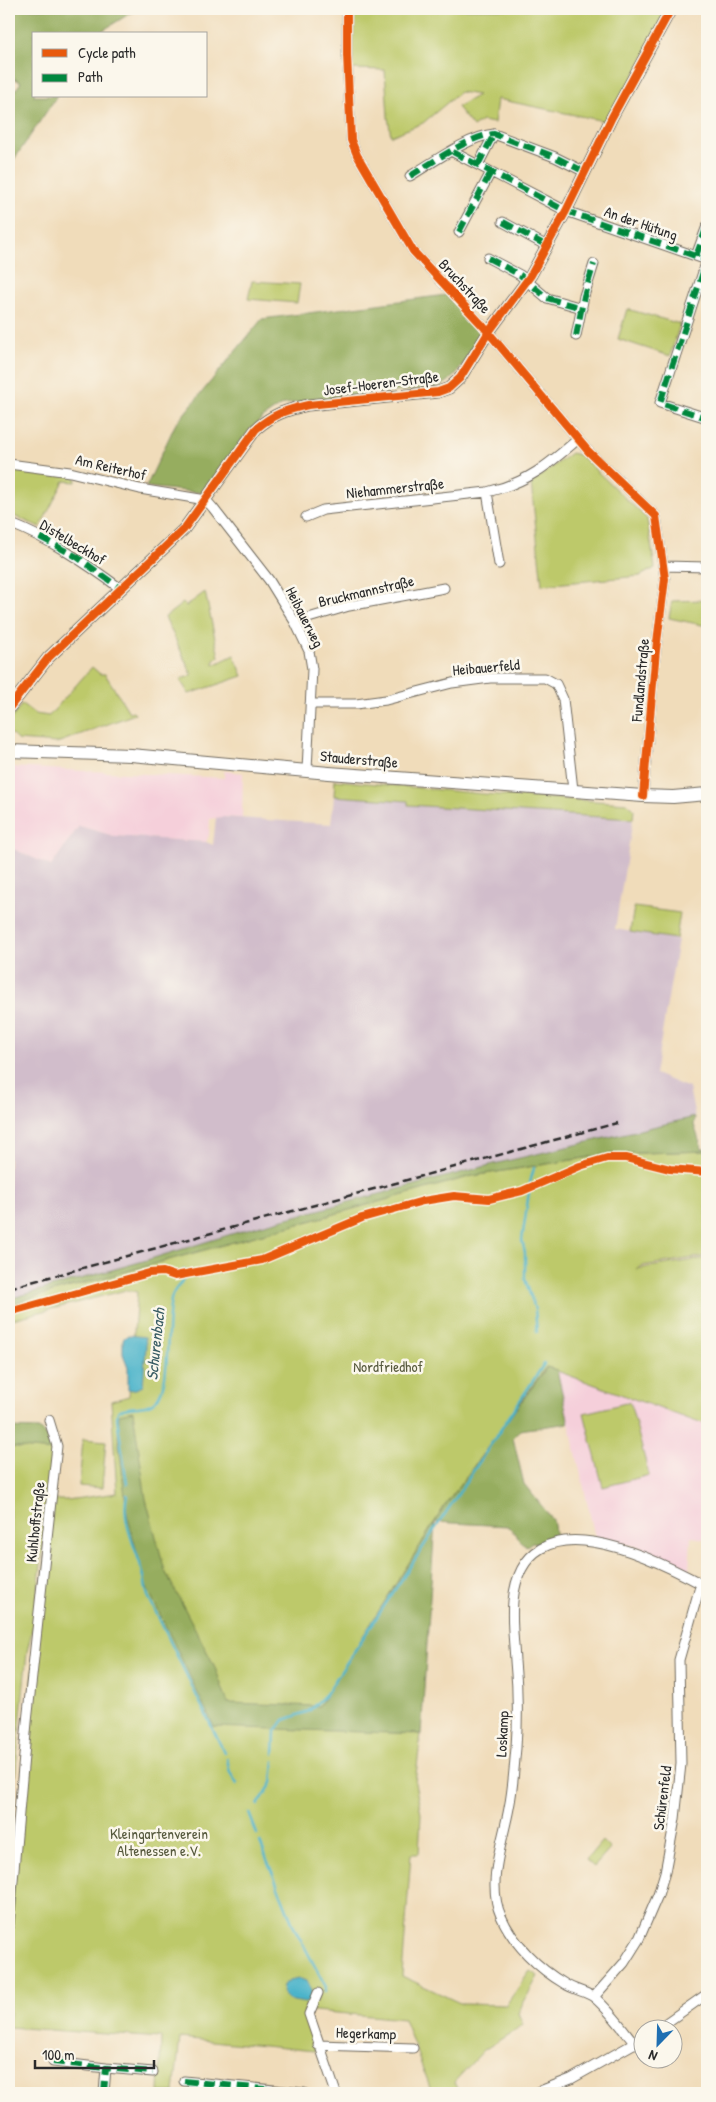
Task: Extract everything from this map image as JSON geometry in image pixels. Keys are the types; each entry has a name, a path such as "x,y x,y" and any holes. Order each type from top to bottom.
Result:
{"main road":[{"name":"Stauderstraße","path":"12,749 97,753 643,796 673,797 707,794"}],"street":[{"name":"Bruchstraße","path":"347,9 351,140 357,154 413,251 488,332 577,440 656,516 664,566"},
{"name":"Josef-Hoeren-Straße","path":"9,708 48,658 184,529 256,430 269,418 288,410 308,406 444,390 460,378 488,332 527,281 566,211 612,117 671,9"},
{"path":"478,165 494,134"},
{"path":"410,176 484,135 494,134 538,150 585,172"},
{"name":"An der Hütung","path":"453,152 566,211 707,260 660,403 707,418"},
{"path":"459,232 491,172"},
{"path":"503,222 547,246"},
{"path":"696,256 707,226"},
{"path":"488,258 520,275 547,298 582,308"},
{"path":"576,336 594,264"},
{"name":"Niehammerstraße","path":"306,517 323,510 487,492 512,486 547,466 577,440"},
{"name":"Am Reiterhof","path":"9,464 70,472 140,489 206,500"},
{"path":"487,492 499,564"},
{"name":"Heibauerweg","path":"206,500 269,580 306,644 311,659 307,770"},
{"name":"Distelbeckhof","path":"9,523 77,557 121,589"},
{"path":"664,566 707,567"},
{"name":"Fundlandstraße","path":"643,796 656,650 664,596 664,566"},
{"name":"Bruckmannstraße","path":"295,622 349,606 444,588"},
{"name":"Heibauerfeld","path":"310,704 356,704 386,700 452,683 490,678 545,678 556,684 563,699 573,790"},
{"name":"Kuhlhoffstraße","path":"9,1926 25,1742 57,1446 49,1420"},
{"name":"Loskamp","path":"634,2043 594,1997 566,1985 538,1965 511,1934 500,1915 496,1877 510,1806 518,1723 512,1618 515,1588 520,1572 535,1553 561,1542 577,1540 591,1541 631,1550 660,1562 704,1585"},
{"name":"Schürenfeld","path":"594,1997 624,1963 638,1939 658,1894 665,1872 675,1818 681,1764 680,1660 704,1585"},
{"name":"Hegerkamp","path":"318,1993 309,2014 318,2045 336,2093"},
{"path":"670,2020 707,1994"},
{"name":"Hegerkamp","path":"318,2045 413,2048"},
{"path":"535,2093 571,2079 634,2045"},
{"path":"52,2062 153,2072"},
{"path":"104,2093 106,2068"},
{"path":"184,2081 238,2090 304,2093"}],"shaded area":[{"path":"9,767 224,778 224,771 243,773 242,818 222,817 210,819 209,835 206,842 114,836 79,826 51,866 9,847"},
{"path":"334,796 409,801 409,805 633,819 615,929 678,940 655,1074 689,1088 695,1117 494,1164 261,1225 9,1299 9,847 51,866 79,826 114,836 206,842 213,845 216,818 331,824"},
{"path":"557,1370 697,1422 707,1423 707,1539 691,1537 689,1571 638,1547 595,1537"}],"green space":[{"path":"9,9 137,9 100,32 32,32 32,98 56,98 9,167 9,100 21,82 9,76"},
{"path":"350,9 670,9 609,122 497,99 494,123 482,121 473,127 457,107 478,95 460,92 423,123 391,136 385,70 352,69"},
{"path":"252,281 300,284 297,303 248,299"},
{"path":"446,295 480,333 463,364 446,383 438,387 285,404 260,420 249,431 205,493 146,487 175,425 262,319"},
{"path":"627,309 680,324 670,356 618,339"},
{"path":"571,453 580,455 647,519 655,568 640,576 542,585 531,483"},
{"path":"9,467 76,476 76,482 64,481 40,527 9,514"},
{"path":"205,592 219,657 214,660 214,665 234,655 243,676 189,694 180,680 192,675 165,617 183,603 186,606"},
{"path":"707,600 707,626 669,618 672,601"},
{"path":"92,667 100,674 105,674 129,712 133,711 135,714 57,743 17,740 9,732 9,722 22,704 35,714 49,716"},
{"path":"335,780 484,794 627,803 634,809 633,819 408,805 408,801 334,796"},
{"path":"634,907 680,913 676,939 630,932"},
{"path":"695,1117 694,1125 702,1149 707,1148 707,1151 609,1154 472,1176 9,1304 9,1299 261,1225 494,1164"},
{"path":"707,1151 707,1256 642,1266 636,1269 707,1258 707,1423 697,1422 546,1367 444,1507 305,1729 421,1734 415,1783 421,1814 419,1854 411,1854 402,1976 462,2004 506,2005 530,1971 538,1976 518,2013 523,2025 484,2050 454,2082 459,2093 432,2093 404,2019 304,2010 315,2051 180,2038 174,2093 159,2093 161,2038 9,2027 13,1895 18,1829 30,1697 52,1500 67,1500 117,1493 111,1401 129,1396 137,1292 126,1290 9,1320 9,1304 472,1176 609,1154"},
{"path":"547,1367 557,1370 569,1423 520,1430 513,1438 524,1484 553,1520 556,1537 539,1543 532,1542 526,1547 508,1526 435,1522"},
{"path":"630,1402 649,1475 603,1487 584,1413"},
{"path":"133,1411 146,1499 165,1571 214,1665 228,1703 319,1706 435,1522 421,1734 214,1727 145,1583 127,1514 118,1437 119,1414"},
{"path":"9,1428 39,1429 55,1444 54,1451 9,1447"},
{"path":"83,1439 106,1441 102,1488 79,1486"},
{"path":"9,1447 54,1451 35,1617 27,1652 9,1841"},
{"path":"602,1841 610,1849 594,1867 586,1860"}],"water":[{"path":"128,1335 145,1337 146,1346 143,1386 133,1390 128,1389 128,1367 123,1354 123,1339"},
{"path":"298,1978 306,1981 311,1990 310,1999 305,2003 288,2000 282,1992 283,1985 290,1980"}],"waterway":[{"path":"530,1183 534,1168"},
{"path":"529,1192 522,1240 525,1253 525,1279 535,1309 537,1332"},
{"name":"Schurenbach","path":"127,1484 117,1418 118,1411 147,1406 155,1401 161,1393 166,1368 168,1321 172,1296 185,1277 184,1269"},
{"path":"274,1754 275,1732 284,1720 309,1711 326,1694 544,1364"},
{"path":"127,1495 125,1505 128,1526 148,1596 224,1752"},
{"path":"227,1759 230,1772 237,1784"},
{"path":"258,1805 272,1783 274,1761"},
{"path":"249,1813 257,1834"},
{"path":"260,1842 294,1927 326,1987 325,1992"}],"railway":[{"path":"9,1288 617,1123"}],"marked path":[{"path":"478,165 494,134"},
{"path":"410,176 462,145 494,134 555,157 585,172"},
{"path":"453,152 566,211 707,260 660,403 707,418"},
{"path":"459,232 491,172"},
{"path":"503,222 547,246"},
{"path":"696,256 707,226"},
{"path":"488,258 520,275 547,298 582,308"},
{"path":"576,336 584,296 594,264"},
{"path":"40,537 77,557 121,589"},
{"path":"53,2062 106,2068"},
{"path":"104,2093 106,2068 153,2072"},
{"path":"184,2081 304,2093"}],"cycle path":[{"path":"347,9 351,140 357,155 413,251 483,326 588,451 656,516 665,579 656,650 643,796"},
{"path":"9,708 48,658 184,529 256,429 262,424 280,413 308,405 438,392 449,388 460,378 488,333 531,275 566,211 612,117 671,9"},
{"path":"9,1312 149,1273 163,1272 175,1276 262,1260 362,1218 423,1201 454,1196 489,1199 522,1191 580,1166 607,1158 626,1158 670,1169 707,1172"}],"park label":[{"name":"Nordfriedhof","path":"388,1366"},
{"name":"Kleingartenverein Altenessen e.V.","path":"159,1842"}]}
